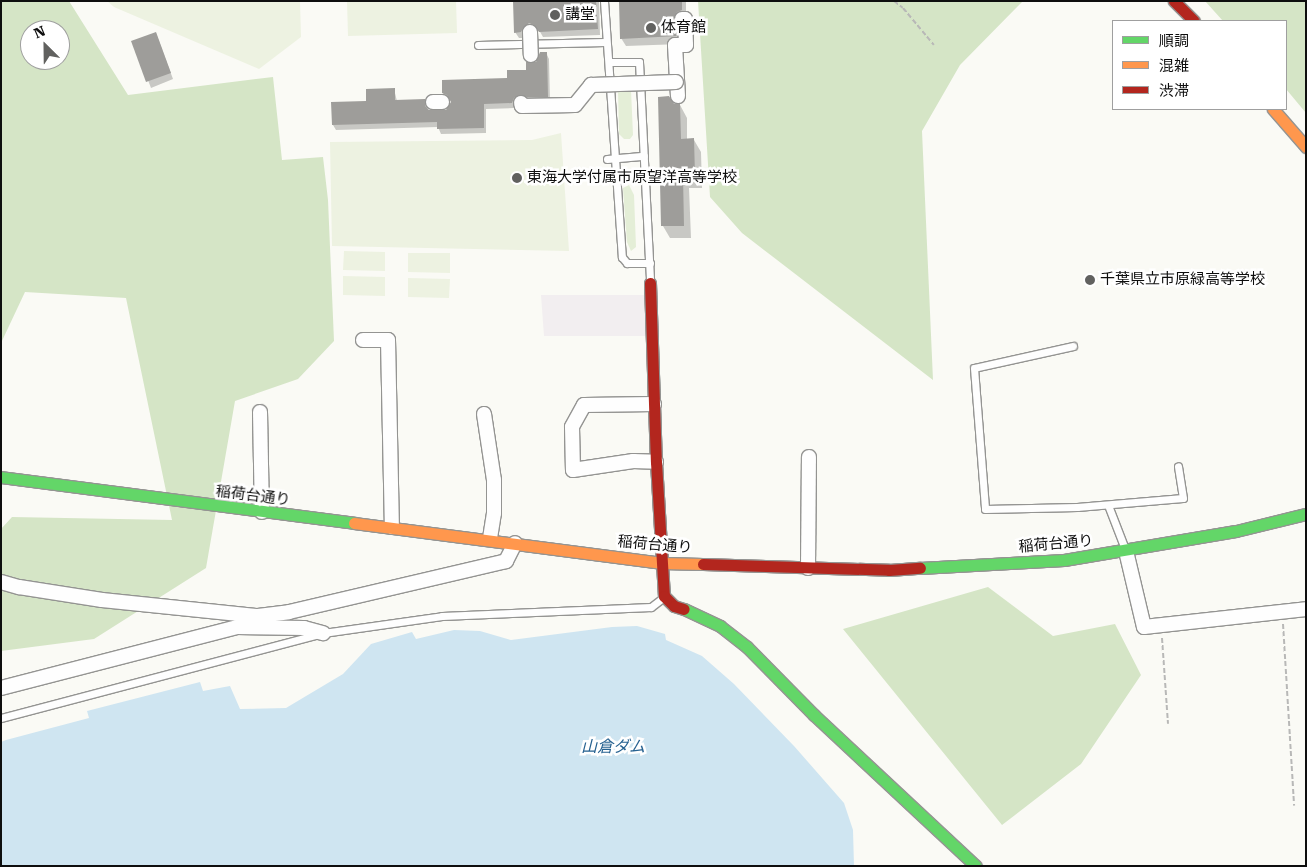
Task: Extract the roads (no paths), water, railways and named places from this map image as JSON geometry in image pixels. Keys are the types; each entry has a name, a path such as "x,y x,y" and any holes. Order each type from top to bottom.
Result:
{"street":[{"path":"1174,1 1193,20"},
{"path":"678,96 675,45 686,45 685,19 682,19"},
{"path":"530,32 531,55"},
{"path":"522,103 522,106 575,105 591,85 676,82"},
{"path":"1274,110 1306,147"},
{"path":"650,283 656,462 664,596 674,606 695,613 720,626 747,648 814,716 976,866"},
{"path":"363,340 388,340 392,527"},
{"path":"654,404 584,405 572,427 573,470 632,461 656,462"},
{"path":"260,412 262,512"},
{"path":"484,414 494,480 494,513 490,539"},
{"path":"808,568 809,457"},
{"name":"稲荷台通り","path":"1,478 490,539 662,563 808,568 898,570 1064,560 1236,531 1306,514"},
{"path":"1,582 19,587 102,600 258,616 289,612 506,561 516,543"},
{"path":"1126,551 1144,628 1306,609"},
{"path":"1,688 237,627 304,628 323,633"}],"lane":[{"path":"604,1 605,42 609,62 611,158 622,257 627,263 650,263"},
{"path":"478,45 605,42"},
{"path":"609,62 639,62 650,283"},
{"path":"611,158 644,156"},
{"path":"1073,346 974,368 985,509 1108,505 1183,498 1178,466"},
{"path":"1108,505 1126,551"},
{"path":"1,718 323,633 442,616 651,607 664,596"}],"water":[{"name":"山倉ダム","path":"637,626 665,634 666,640 702,656 734,684 794,746 844,803 853,830 854,866 1,866 1,742 6,740 89,718 87,711 200,682 203,691 230,686 240,709 286,708 343,674 371,644 412,632 416,639 454,630 480,631 511,640 612,627"}],"place":[{"name":"講堂","path":"555,15"},
{"name":"体育館","path":"651,28"},
{"name":"東海大学付属市原望洋高等学校","path":"517,178"},
{"name":"千葉県立市原緑高等学校","path":"1090,280"}]}
